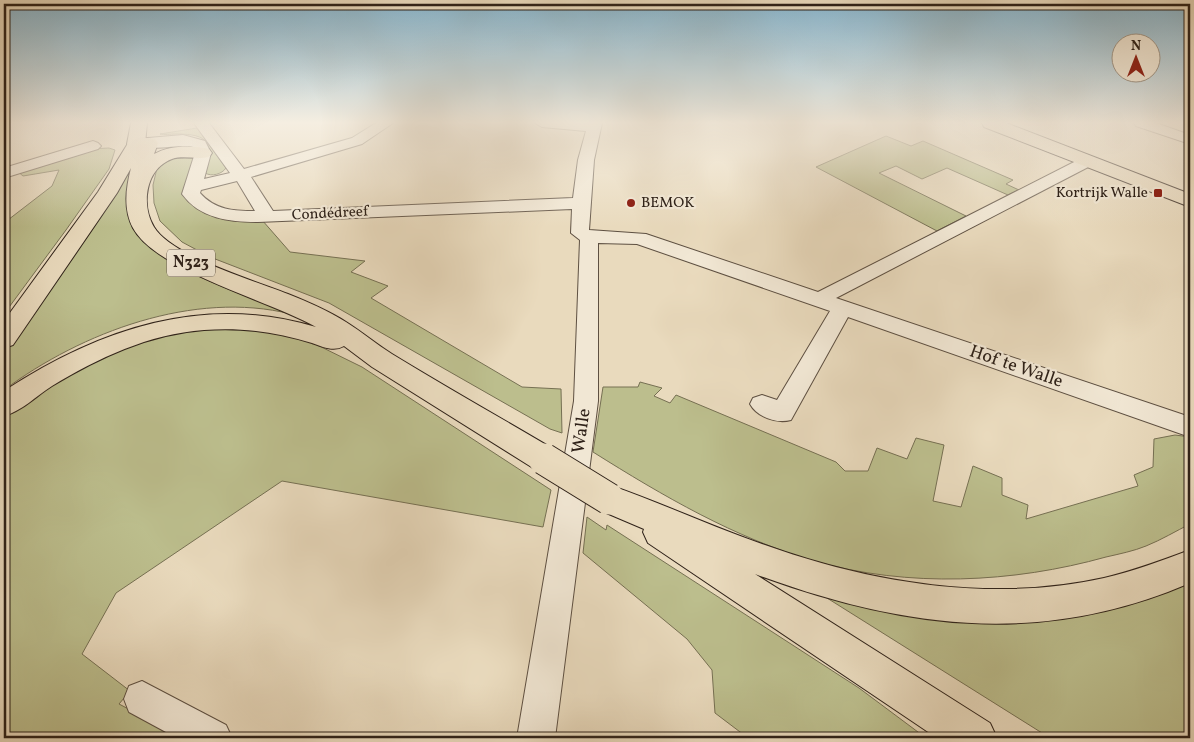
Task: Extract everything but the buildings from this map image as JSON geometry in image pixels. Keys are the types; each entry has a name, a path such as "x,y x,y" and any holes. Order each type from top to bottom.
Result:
{"main road":[{"name":"N323","path":"4,340 107,194 129,158"},
{"name":"N323","path":"140,158 137,210 141,222 152,239 166,249 211,272 287,302 330,323 380,359"},
{"path":"137,186 153,164 162,158"},
{"path":"1079,158 1190,201"},
{"path":"4,405 53,372 95,351 145,333 191,323 239,319 262,321 320,335 380,359 609,499 974,738"},
{"path":"609,499 715,542 820,580 876,594 934,602 1000,606 1105,596 1145,585 1190,566"}],"street":[{"path":"4,173 55,158"},
{"path":"192,187 202,158"},
{"path":"227,158 264,211"},
{"path":"192,187 300,158"},
{"name":"Walle","path":"536,738 586,401 589,237 580,233 580,203 587,158"},
{"path":"762,404 782,412 832,304 826,294 1088,161"},
{"name":"Condédreef","path":"192,187 192,194 203,206 225,214 249,216 580,203"},
{"name":"Hof te Walle","path":"589,237 639,238 1190,427"},
{"path":"142,700 213,738"}],"green space":[{"path":"60,158 113,158 109,169 4,314 4,223 52,186 59,170 23,176 17,171"},
{"path":"195,158 186,197 201,210 220,217 262,220 290,252 365,261 351,272 388,286 371,298 522,387 561,389 562,433 550,429 329,303 210,257 182,242 160,221 154,203 153,185 158,164 164,159"},
{"path":"208,158 218,158 226,168 219,173 211,175 205,173"},
{"path":"837,158 961,158 1013,180 1006,184 1019,190 1008,195 947,168 922,179 896,166 879,173 966,216 937,231 816,167"},
{"path":"133,161 142,238 172,262 191,272 291,314 254,308 216,308 178,312 140,321 68,350 4,390 4,354 85,237"},
{"path":"225,325 305,339 362,367 551,490 543,527 282,481 116,593 82,654 130,691 119,704 184,738 4,738 4,414 59,375 155,335"},
{"path":"640,382 662,388 654,396 670,403 676,395 836,462 845,471 868,471 877,448 907,459 916,438 944,445 933,501 961,507 973,466 1002,478 1002,495 1028,505 1026,519 1138,486 1134,475 1153,467 1154,439 1175,435 1190,437 1190,524 1152,544 1131,551 1071,566 998,577 960,579 886,575 850,570 814,561 785,552 728,528 673,500 593,452 603,387 638,387"},
{"path":"587,517 606,530 607,525 859,688 926,738 748,738 715,713 712,670 687,639 583,553"},
{"path":"1190,582 1190,738 1050,738 819,593 1134,602"}],"place":[{"name":"Kortrijk Walle","path":"1158,193"},
{"name":"BEMOK","path":"631,203"}]}
